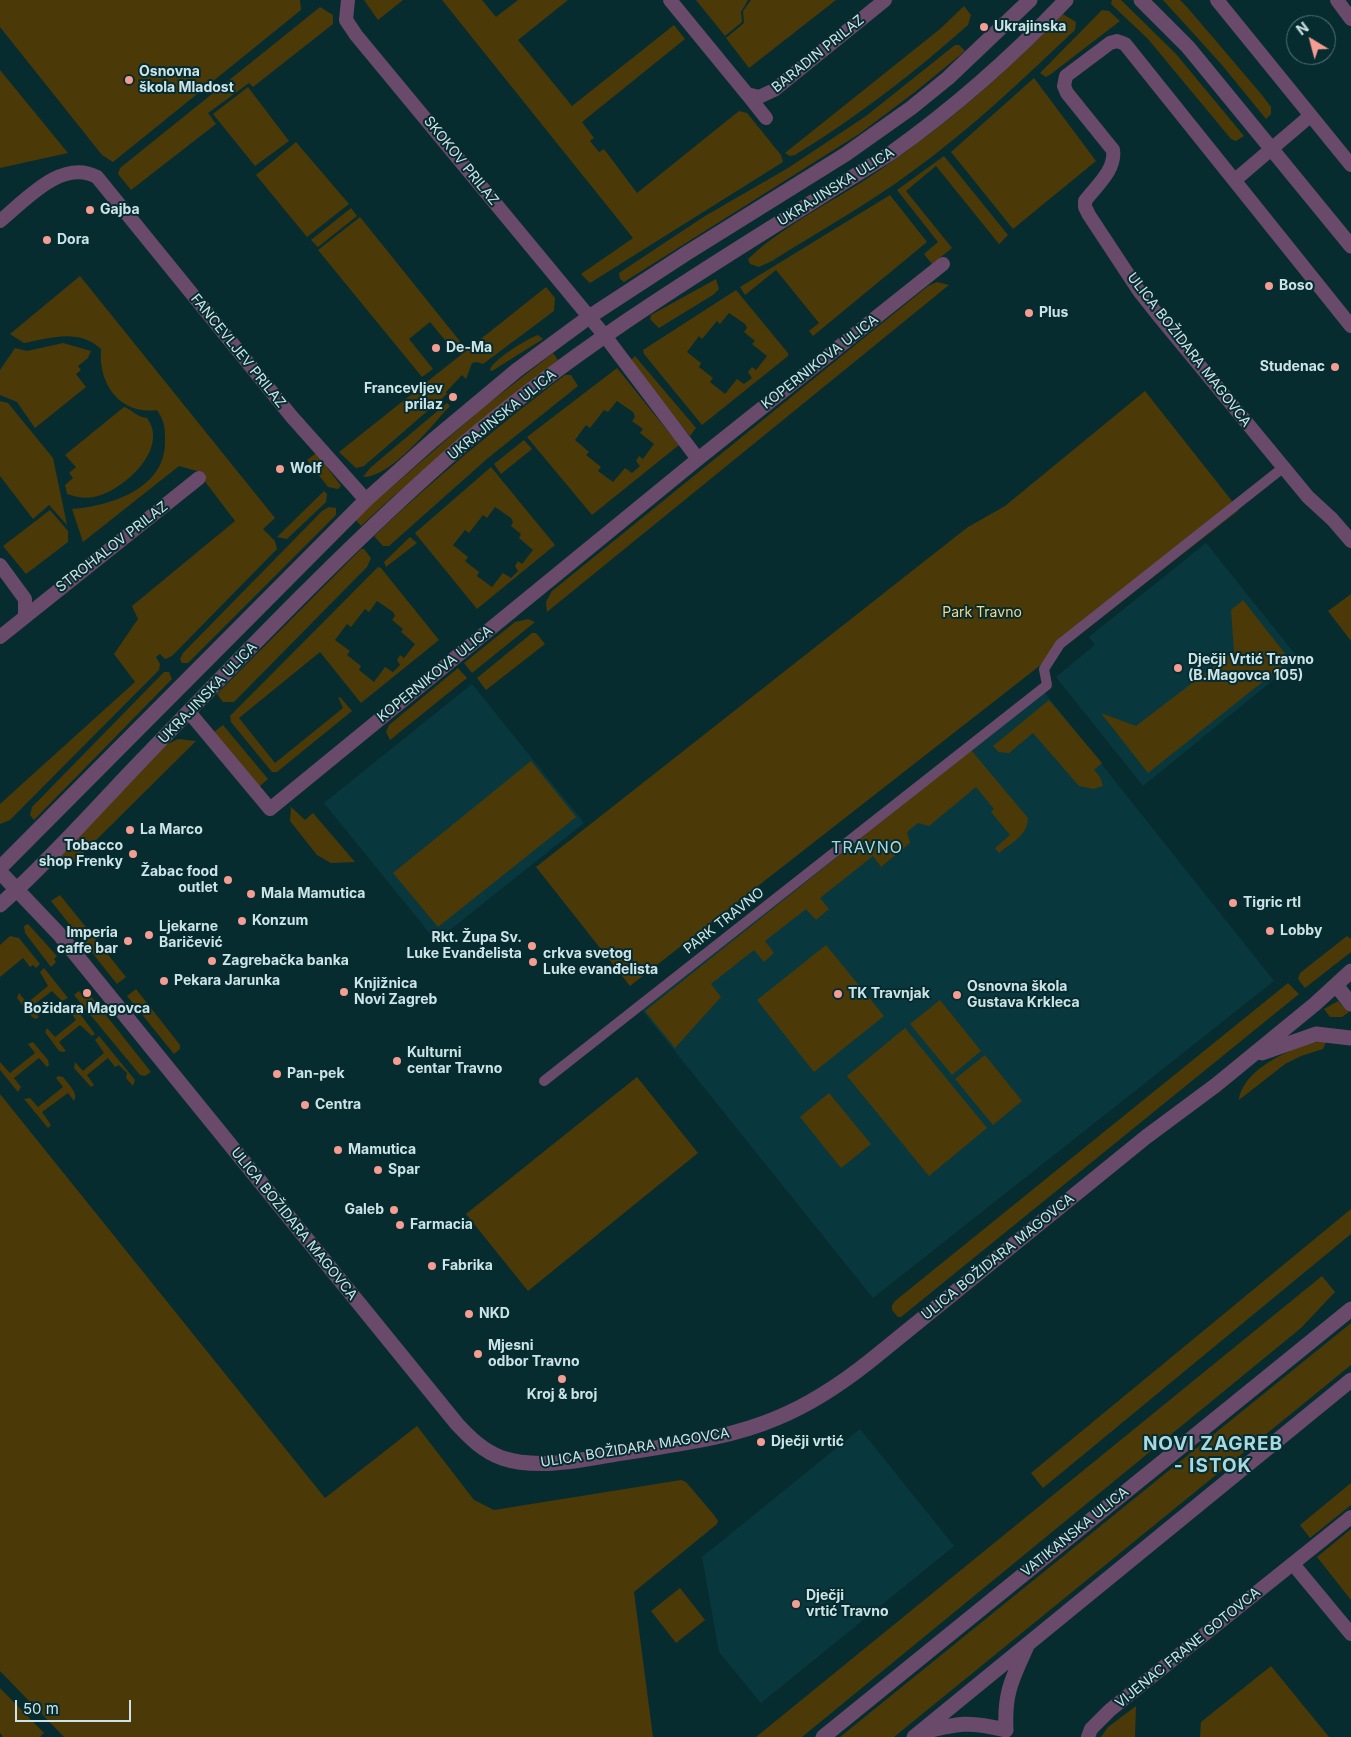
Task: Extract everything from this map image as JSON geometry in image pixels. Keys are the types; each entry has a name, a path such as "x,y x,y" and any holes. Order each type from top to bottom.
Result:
{"street":[{"name":"SKOKOV PRILAZ","path":"348,0 346,20 356,35 605,336"},
{"path":"670,0 766,118"},
{"name":"BARADIN PRILAZ","path":"747,94 759,97 774,90 885,0"},
{"name":"UKRAJINSKA ULICA","path":"0,870 366,500 488,394 589,317 877,133 948,78 1030,0"},
{"name":"UKRAJINSKA ULICA","path":"0,906 363,535 446,459 534,387 653,302 891,153 925,128 1021,45 1066,0"},
{"path":"1141,0 1188,47 1351,246"},
{"path":"1216,0 1351,165"},
{"path":"1336,0 1351,19"},
{"name":"ULICA BOŽIDARA MAGOVCA","path":"1351,326 1125,44 1117,41 1110,43 1066,76 1064,86 1067,93 1113,150 1114,159 1111,167 1085,201 1085,207 1089,215 1139,290 1308,497 1332,519 1351,541"},
{"path":"1235,180 1310,116"},
{"name":"FANCEVLJEV PRILAZ","path":"0,221 49,182 76,172 88,172 97,177 292,417 366,500"},
{"name":"KOPERNIKOVA ULICA","path":"189,712 270,809 698,459 943,264"},
{"path":"605,336 698,459"},
{"name":"PARK TRAVNO","path":"544,1080 1047,685 1044,668 1060,644 1284,467"},
{"name":"STROHALOV PRILAZ","path":"0,637 199,478"},
{"path":"0,565 25,599 25,616"},
{"name":"ULICA BOŽIDARA MAGOVCA","path":"0,870 59,934 457,1424 487,1451 501,1458 529,1463 563,1462 719,1436 760,1424 804,1406 840,1384 870,1361 1146,1137 1247,1059 1351,972"},
{"path":"1336,985 1351,1004"},
{"path":"1247,1059 1289,1042 1316,1034 1351,1038"},
{"name":"VATIKANSKA ULICA","path":"823,1737 1351,1309"},
{"path":"916,1735 1351,1380"},
{"name":"VIJENAC FRANE GOTOVCA","path":"1088,1737 1091,1729 1110,1710 1351,1517"},
{"path":"1293,1564 1351,1634"},
{"path":"916,1735 960,1722 985,1725 1009,1733 1005,1705 1009,1685 1029,1643"}],"shaded area":[{"name":"Dječji Vrtić Travno (B.Magovca 105)","path":"1206,543 1299,659 1143,786 1056,677 1095,645 1089,637"},
{"path":"472,684 584,823 436,941 324,803"},
{"name":"Osnovna škola Gustava Krkleca","path":"1045,693 1274,981 873,1298 641,1009"},
{"name":"Dječji vrtić Travno","path":"860,1429 954,1546 761,1703 719,1652 702,1557"}],"green space":[{"name":"Osnovna škola Mladost","path":"0,0 300,0 301,10 113,162 102,155 0,27"},
{"path":"364,0 403,0 378,20"},
{"path":"442,0 482,0 496,17 518,0 568,0 518,40 572,106 674,25 685,39 582,122 594,138 590,141 599,152 604,149 637,193 739,111 747,113 781,155 783,162 590,283 581,274 633,238"},
{"path":"696,0 748,0 741,12 742,22 725,36"},
{"path":"751,0 836,0 749,68 726,38 744,23 743,11"},
{"path":"1112,0 1121,0 1176,54 1244,136 1236,141 1231,139 1148,39 1111,4"},
{"path":"1163,0 1180,0 1187,7 1271,107 1271,114 1266,119 1222,65"},
{"path":"964,6 971,15 968,25 927,60 885,94 818,140 795,155 790,156 785,153 940,29"},
{"path":"320,7 333,15 333,24 253,87 249,83 208,113 216,124 131,190 118,174 120,168"},
{"path":"1102,10 1109,11 1120,21 1051,74 1046,77 1040,73"},
{"path":"1063,14 1076,22 1075,30 997,103 935,154 844,217 772,261 759,267 750,264 748,259 779,234 864,181 929,135 998,77"},
{"path":"955,45 959,45 965,51 859,134 624,282 620,279 619,273 705,216 788,168 866,116"},
{"path":"0,70 68,153 0,168"},
{"path":"1034,78 1096,161 1013,229 951,152"},
{"path":"248,87 289,141 255,166 213,114"},
{"path":"296,142 349,204 307,237 256,175"},
{"path":"944,156 1008,235 999,244 936,166 906,191 952,248 932,264 924,254 938,242 897,190"},
{"path":"890,195 927,242 813,336 809,331 819,323 776,270 745,295 740,287"},
{"path":"351,208 357,216 318,247 311,240"},
{"path":"360,217 463,345 454,351 430,322 409,339 433,369 422,377 318,250"},
{"path":"80,276 275,518 263,529 275,541 277,549 172,656 165,659 160,654 156,657 160,664 159,670 10,820 0,824 0,804 135,682 114,654 138,619 132,606 235,521 197,471 179,466 83,542 72,509 103,504 118,499 146,483 156,472 163,458 165,429 157,410 132,408 114,394 103,374 101,349 92,343 83,338 64,336 24,343 10,334"},
{"path":"716,279 719,289 713,295 659,328 650,319 651,315"},
{"path":"937,282 949,285 547,612 546,602 552,591 928,286"},
{"path":"546,287 555,298 554,311 483,364 472,363 466,379 462,375 446,392 447,394 364,466 356,468 339,452"},
{"path":"736,290 788,353 788,356 702,425 644,354 643,350","holes":["729,313 745,324 747,328 744,332 755,341 752,344 767,356 756,370 752,367 748,372 752,378 744,384 737,379 725,394 710,382 713,378 699,367 701,363 687,352 699,336 702,339 717,321 720,324"]},
{"path":"538,335 543,339 492,371 490,370 503,356"},
{"path":"63,343 91,351 88,358 78,366 81,370 76,374 86,387 35,428 17,402 0,395 0,370 15,348 27,351"},
{"path":"553,353 558,360 458,441 361,526 355,519 484,407"},
{"path":"635,356 696,428 690,436 630,361"},
{"path":"617,368 679,445 592,515 527,437","holes":["617,401 633,412 635,417 632,421 643,429 640,433 654,444 643,459 639,456 636,461 640,466 632,473 625,468 613,482 598,471 601,467 586,455 589,452 575,440 586,425 590,428 604,410 608,412"]},
{"path":"565,375 571,375 578,386 488,458 389,546 383,546 374,536 467,453"},
{"name":"Park Travno","path":"1145,391 1239,510 630,986 536,867 968,527 1005,506"},
{"path":"0,401 8,403 53,458 67,525 49,505 33,519 0,476"},
{"path":"447,403 450,406 398,460 374,475 363,477 370,468"},
{"path":"124,407 147,418 153,430 152,443 148,455 130,478 106,493 87,498 67,494 65,485 73,478 69,473 76,467 65,455"},
{"path":"524,440 532,449 501,474 494,464"},
{"path":"316,453 341,486 338,489 328,487 307,460"},
{"path":"491,467 555,545 477,609 415,533","holes":["495,507 511,518 513,522 511,526 521,534 519,538 533,550 522,564 518,561 515,566 518,571 511,578 503,573 492,587 477,576 479,572 465,561 468,557 453,545 465,530 469,533 483,515 487,518"]},
{"path":"324,491 327,494 326,502 287,539 277,537"},
{"path":"329,507 336,508 336,515 188,663 182,663 180,659 183,653 322,511"},
{"path":"50,510 68,531 68,542 26,574 3,546"},
{"path":"410,537 417,543 386,567 384,562"},
{"path":"361,549 364,549 371,558 367,567 234,702 223,702 217,694"},
{"path":"378,567 381,568 439,640 361,703 320,652 239,718 275,763 343,708 338,697 352,711 277,772 272,772 231,722 230,716","holes":["377,601 393,612 395,616 392,620 403,629 401,632 415,644 404,658 400,655 397,660 400,665 393,672 385,667 374,682 359,670 361,666 347,655 350,651 335,640 347,624 351,627 365,609 369,612"]},
{"path":"1351,594 1351,641 1328,611"},
{"path":"1243,600 1290,660 1148,773 1101,713 1136,726 1234,651 1231,610"},
{"path":"528,619 535,622 472,673 464,663 515,622"},
{"path":"532,633 536,633 545,644 486,690 477,678"},
{"path":"458,668 467,678 390,740 386,732 389,725"},
{"path":"164,672 169,672 172,679 34,820 30,815 32,807"},
{"path":"1049,700 1102,763 1094,770 1100,777 1103,786 1093,789 1079,786 1033,733 1009,753 999,752 993,746"},
{"path":"223,725 268,779 259,787 214,732"},
{"path":"178,739 196,741 72,864 66,863 59,856 166,745"},
{"path":"971,750 1028,818 1022,834 999,853 995,848 1010,835 991,812 994,809 976,787 929,826 918,823 907,832 910,843 881,867 873,856 820,898 829,909 816,920 806,909 765,941 774,953 764,962 754,950 711,984 721,997 675,1048 645,1011"},
{"path":"531,761 576,817 438,927 393,873"},
{"path":"291,807 305,820 313,813 355,862 331,863 317,855 290,821"},
{"path":"60,895 126,977 117,984 51,901"},
{"path":"28,924 57,956 54,959 56,962 51,967 25,933 24,926"},
{"path":"10,936 19,938 40,964 36,968 33,965 30,967 23,958 0,977 0,945"},
{"path":"1347,936 1351,939 1351,952 1305,988 1298,979 1300,973"},
{"path":"826,945 884,1016 814,1072 757,1000"},
{"path":"44,968 68,998 62,1001 52,991 31,1007 39,1017 36,1019 32,1017 17,998 19,993 27,1003 48,986 40,972"},
{"path":"1288,983 1299,994 901,1317 898,1317 892,1310 892,1305 895,1301"},
{"path":"136,989 180,1045 180,1049 174,1054 127,996"},
{"path":"79,991 85,998 90,995 151,1072 145,1076 140,1075 74,995"},
{"path":"940,1000 981,1051 952,1075 910,1024"},
{"path":"1338,1001 1349,1012 1342,1017 1330,1017 1324,1009"},
{"path":"72,1003 95,1034 92,1036 80,1025 59,1042 66,1051 63,1052 59,1051 45,1032 47,1028 55,1037 76,1020 70,1011"},
{"path":"905,1028 987,1128 929,1176 847,1076"},
{"path":"99,1036 135,1080 133,1086 126,1078 127,1073 119,1065 115,1067 108,1058 87,1075 94,1085 91,1087 74,1068 75,1062 83,1071 104,1053 95,1040"},
{"path":"1321,1041 1326,1042 1323,1049 1301,1056 1285,1064 1239,1100 1243,1088 1250,1078 1272,1060 1285,1053"},
{"path":"33,1042 48,1060 49,1065 47,1067 39,1058 14,1078 21,1087 18,1092 0,1070 0,1062 10,1073 35,1053 28,1044"},
{"path":"985,1055 1022,1101 993,1125 955,1079"},
{"path":"58,1076 63,1077 70,1086 75,1098 74,1101 68,1093 42,1112 51,1125 48,1128 24,1099 30,1098 38,1107 63,1087 56,1078"},
{"path":"637,1077 698,1153 528,1291 466,1214"},
{"path":"829,1093 871,1144 841,1168 800,1117"},
{"path":"0,1094 325,1498 417,1426 474,1500 494,1510 681,1480 686,1482 714,1515 718,1521 717,1524 634,1592 653,1737 64,1737 0,1671"},
{"path":"1351,1209 1351,1234 1043,1488 1031,1473"},
{"path":"1322,1276 1335,1292 1301,1328 802,1737 756,1737"},
{"path":"1351,1323 1351,1365 894,1737 840,1737"},
{"path":"1351,1483 1351,1505 1310,1538 1300,1525"},
{"path":"1351,1529 1351,1600 1317,1557"},
{"path":"680,1588 705,1620 676,1643 651,1611"},
{"path":"1271,1666 1329,1737 1200,1737 1201,1722"},
{"path":"0,1688 44,1733 40,1737 3,1737 0,1733"},
{"path":"1136,1706 1135,1737 1101,1737 1108,1727"}],"place":[{"name":"Ukrajinska","path":"984,27"},
{"name":"Osnovna škola Mladost","path":"129,80"},
{"name":"Gajba","path":"90,210"},
{"name":"Dora","path":"47,240"},
{"name":"Boso","path":"1269,286"},
{"name":"Plus","path":"1029,313"},
{"name":"De-Ma","path":"436,348"},
{"name":"Studenac","path":"1335,367"},
{"name":"Francevljev prilaz","path":"453,397"},
{"name":"Wolf","path":"280,469"},
{"name":"Dječji Vrtić Travno (B.Magovca 105)","path":"1178,668"},
{"name":"La Marco","path":"130,830"},
{"name":"Tobacco shop Frenky","path":"133,854"},
{"name":"Žabac food outlet","path":"228,880"},
{"name":"Mala Mamutica","path":"251,894"},
{"name":"Tigric rtl","path":"1233,903"},
{"name":"Konzum","path":"242,921"},
{"name":"Lobby","path":"1270,931"},
{"name":"Ljekarne Baričević","path":"149,935"},
{"name":"Imperia caffe bar","path":"128,941"},
{"name":"Rkt. Župa Sv. Luke Evanđelista","path":"532,946"},
{"name":"Zagrebačka banka","path":"212,961"},
{"name":"crkva svetog Luke evanđelista","path":"533,962"},
{"name":"Pekara Jarunka","path":"164,981"},
{"name":"Knjižnica Novi Zagreb","path":"344,992"},
{"name":"Božidara Magovca","path":"87,993"},
{"name":"TK Travnjak","path":"838,994"},
{"name":"Osnovna škola Gustava Krkleca","path":"957,995"},
{"name":"Kulturni centar Travno","path":"397,1061"},
{"name":"Pan-pek","path":"277,1074"},
{"name":"Centra","path":"305,1105"},
{"name":"Mamutica","path":"338,1150"},
{"name":"Spar","path":"378,1170"},
{"name":"Galeb","path":"394,1210"},
{"name":"Farmacia","path":"400,1225"},
{"name":"Fabrika","path":"432,1266"},
{"name":"NKD","path":"469,1314"},
{"name":"Mjesni odbor Travno","path":"478,1354"},
{"name":"Kroj & broj","path":"562,1379"},
{"name":"Dječji vrtić","path":"761,1442"},
{"name":"Dječji vrtić Travno","path":"796,1604"}],"district":[{"name":"TRAVNO","path":"867,848"},
{"name":"NOVI ZAGREB - ISTOK","path":"1213,1455"}]}
